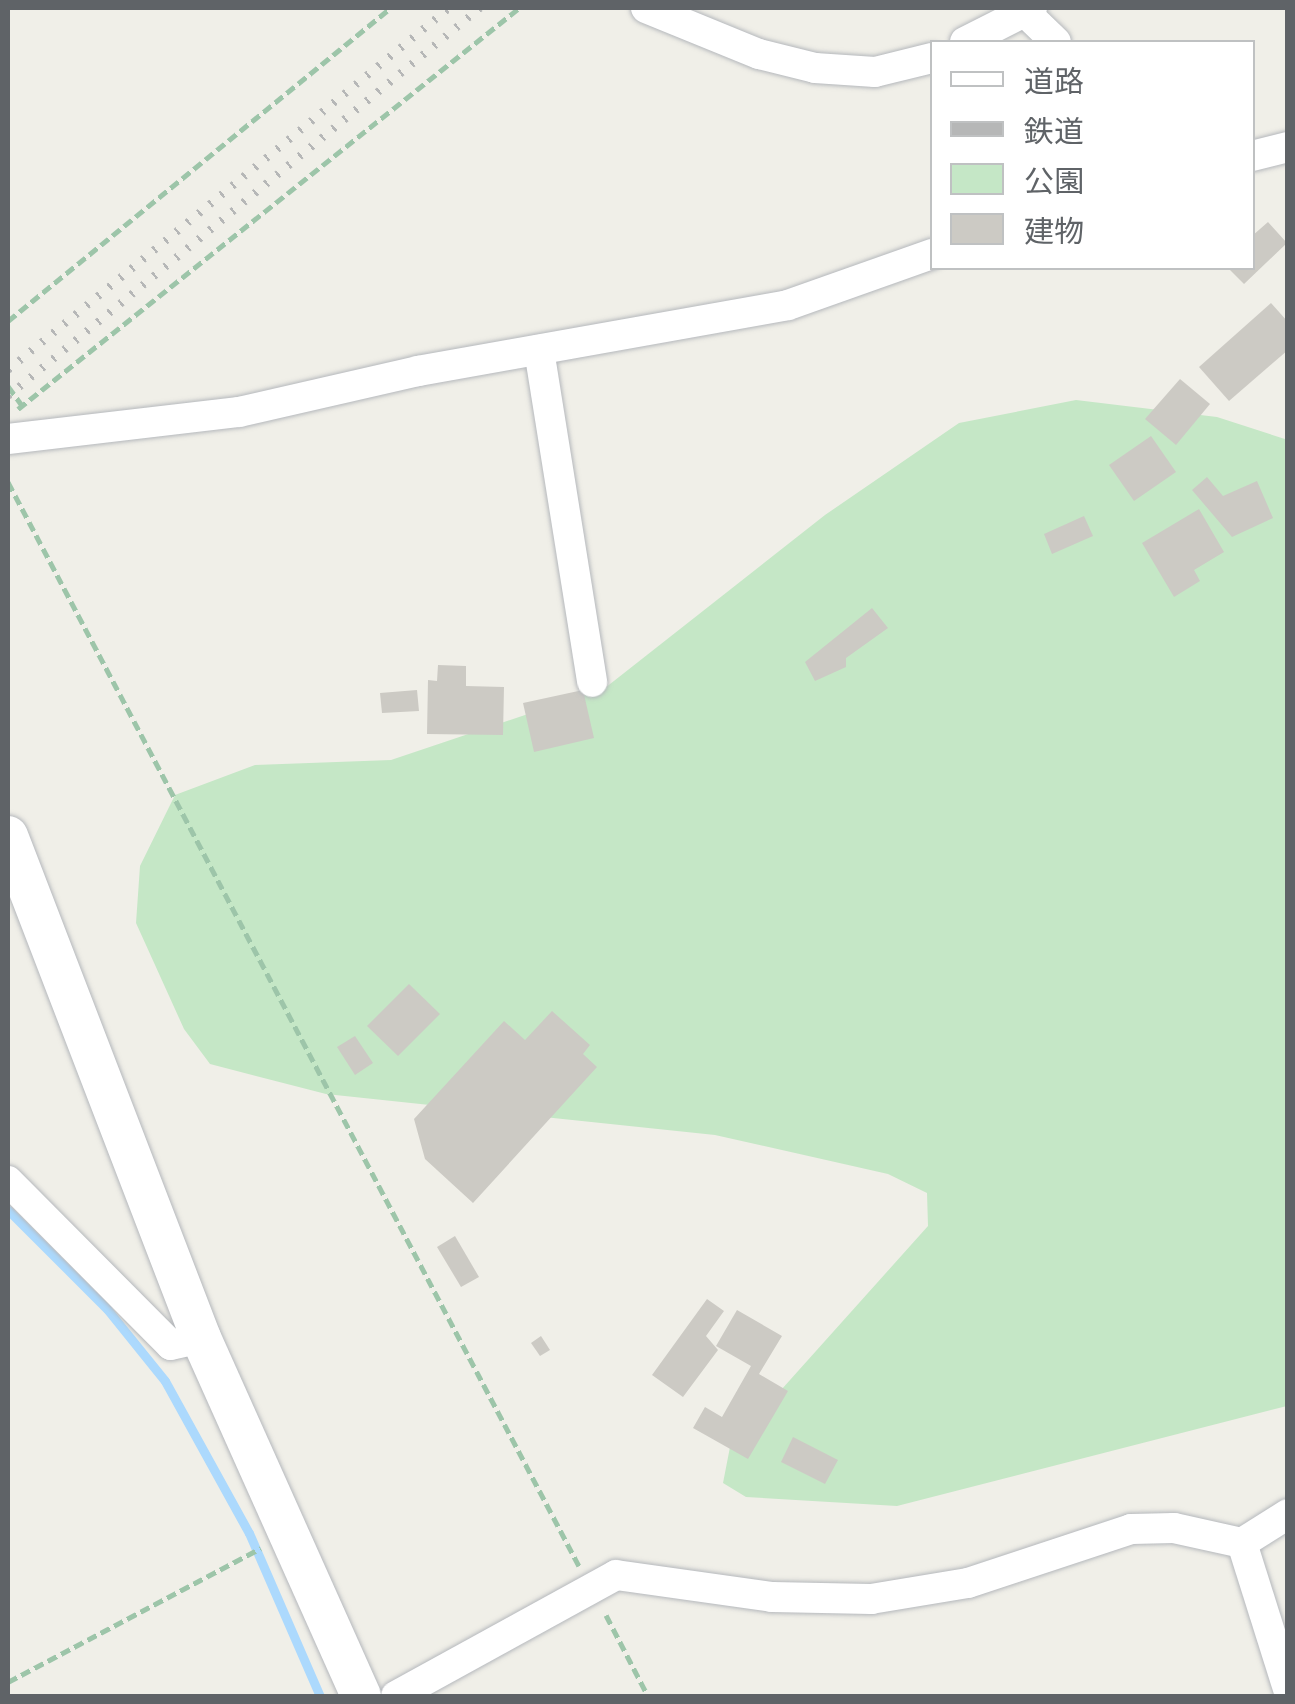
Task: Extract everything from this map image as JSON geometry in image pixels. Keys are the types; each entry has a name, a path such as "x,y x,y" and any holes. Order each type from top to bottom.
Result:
{"street":[{"path":"646,8 759,54 815,68 875,72 930,58"},
{"path":"969,40 1030,11 1054,40"},
{"path":"1255,155 1288,147"},
{"path":"8,439 240,412 539,350 788,305 930,255"},
{"path":"539,350 592,682"},
{"path":"8,836 201,1338 361,1696"},
{"path":"8,1181 171,1345 201,1338"},
{"path":"396,1696 616,1576 668,1578 772,1597 870,1599 968,1583 1130,1529 1174,1528 1242,1543 1288,1514"},
{"path":"1242,1543 1288,1689"}],"path":[{"path":"8,321 392,8"},
{"path":"8,420 519,8"},
{"path":"8,386 22,406"},
{"path":"8,482 648,1696"},
{"path":"8,1682 247,1556"}],"green space":[{"path":"1076,400 1217,417 1288,440 1287,1406 897,1506 746,1497 723,1483 730,1447 928,1226 927,1193 888,1174 715,1135 326,1094 210,1064 184,1029 136,923 140,866 175,795 255,765 391,760 605,688 825,515 959,423"}],"building":[{"path":"1268,222 1287,243 1244,284 1230,270 1255,270 1255,233"},
{"path":"1271,303 1288,322 1288,350 1229,401 1199,367"},
{"path":"1180,379 1210,404 1176,445 1145,419"},
{"path":"1151,436 1176,472 1134,501 1109,465"},
{"path":"1207,477 1223,496 1257,481 1273,518 1232,537 1192,490"},
{"path":"1199,509 1224,552 1194,570 1200,581 1174,597 1142,543"},
{"path":"1084,516 1093,536 1052,554 1044,534"},
{"path":"872,608 888,628 846,658 846,667 815,681 805,662"},
{"path":"438,665 466,666 466,686 504,687 503,735 427,734 428,680 437,681"},
{"path":"417,690 419,711 382,713 380,693"},
{"path":"583,690 594,738 534,752 523,703"},
{"path":"409,984 440,1014 398,1056 367,1026"},
{"path":"552,1011 590,1045 583,1054 597,1067 473,1203 425,1159 414,1119 504,1021 525,1040"},
{"path":"355,1036 373,1063 355,1075 337,1047"},
{"path":"455,1236 479,1277 461,1287 437,1247"},
{"path":"707,1299 724,1311 706,1336 718,1350 683,1397 652,1375"},
{"path":"737,1310 782,1336 759,1374 788,1391 748,1459 693,1428 705,1407 722,1417 751,1366 716,1346"},
{"path":"541,1336 550,1350 540,1356 531,1343"},
{"path":"793,1437 838,1460 825,1484 781,1462"}],"waterway":[{"path":"8,1210 107,1309 165,1381 249,1533 320,1696"}],"railway":[{"path":"8,370 449,8"},
{"path":"8,396 480,8"}]}
